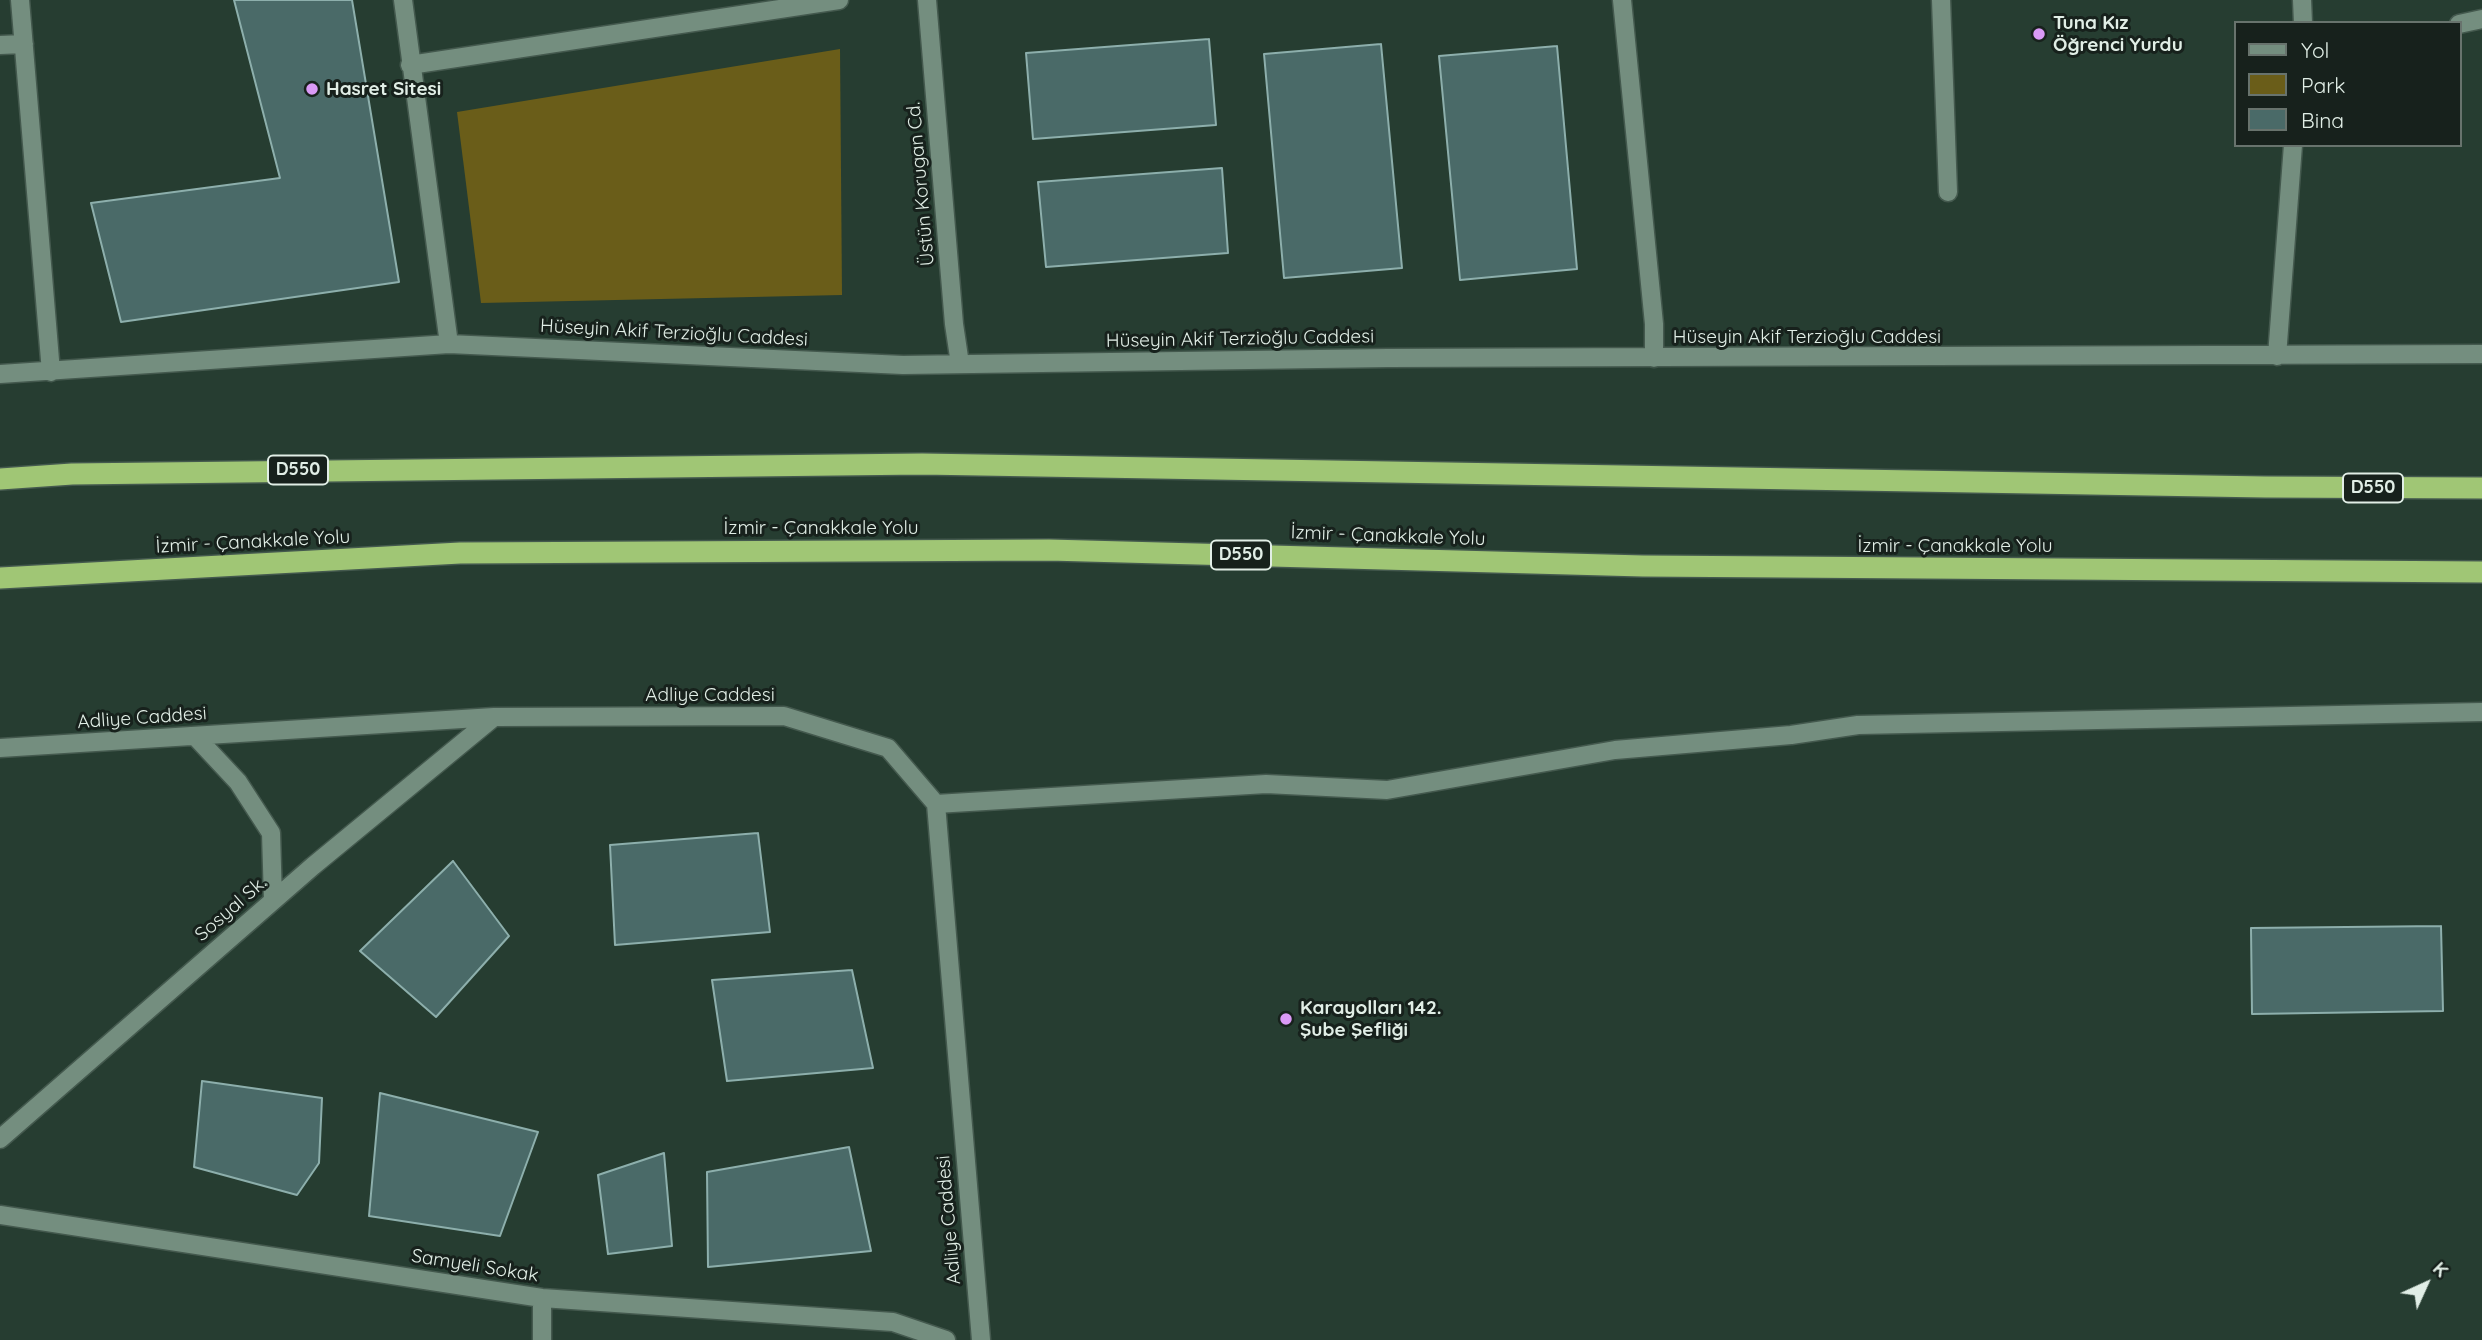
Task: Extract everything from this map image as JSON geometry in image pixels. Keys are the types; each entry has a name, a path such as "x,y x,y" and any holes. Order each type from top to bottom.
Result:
{"highway":[{"name":"D550","path":"0,479 72,474 922,464 2237,487 2482,488"},
{"name":"İzmir - Çanakkale Yolu","path":"0,578 460,553 1035,550 1643,566 2482,572"}],"street":[{"path":"20,0 51,372"},
{"path":"403,0 449,344"},
{"path":"410,65 839,0"},
{"name":"Üstün Korugan Cd.","path":"927,0 952,311 960,364"},
{"path":"1622,0 1654,324 1654,358"},
{"path":"1941,0 1948,192"},
{"path":"2302,0 2303,21"},
{"path":"2461,24 2482,19"},
{"path":"0,46 24,44"},
{"path":"2277,356 2292,147"},
{"name":"Hüseyin Akif Terzioğlu Caddesi","path":"0,374 449,344 890,364 2482,354"},
{"path":"936,804 1266,784 1387,790 1615,750 1791,735 1858,725 2482,712"},
{"name":"Adliye Caddesi","path":"0,748 494,717 784,716 888,748 936,804 981,1340"},
{"name":"Sosyal Sk.","path":"0,1139 273,900 494,717"},
{"path":"195,736 238,782 271,833 273,900"},
{"name":"Samyeli Sokak","path":"0,1215 542,1298 893,1322 946,1340"},
{"path":"542,1298 542,1340"}],"green space":[{"path":"840,49 842,295 481,303 457,112"}],"building":[{"name":"Hasret Sitesi","path":"234,0 352,0 399,282 121,322 91,203 280,178"},
{"path":"1209,39 1216,125 1033,139 1026,53"},
{"path":"1381,44 1402,268 1284,278 1264,54"},
{"path":"1557,46 1577,269 1460,280 1439,56"},
{"path":"1222,168 1228,253 1046,267 1038,182"},
{"path":"758,833 770,932 615,945 610,845"},
{"path":"453,861 509,936 436,1017 360,951"},
{"path":"2441,926 2443,1011 2252,1014 2251,928"},
{"path":"852,970 873,1068 727,1081 712,980"},
{"path":"202,1081 322,1098 319,1163 297,1195 194,1167"},
{"path":"380,1093 538,1132 500,1236 369,1216"},
{"path":"849,1147 871,1251 708,1267 707,1172"},
{"path":"664,1153 672,1246 608,1254 598,1175"}],"place":[{"name":"Tuna Kız Öğrenci Yurdu","path":"2039,34"},
{"name":"Hasret Sitesi","path":"312,89"},
{"name":"Karayolları 142. Şube Şefliği","path":"1286,1019"}]}
